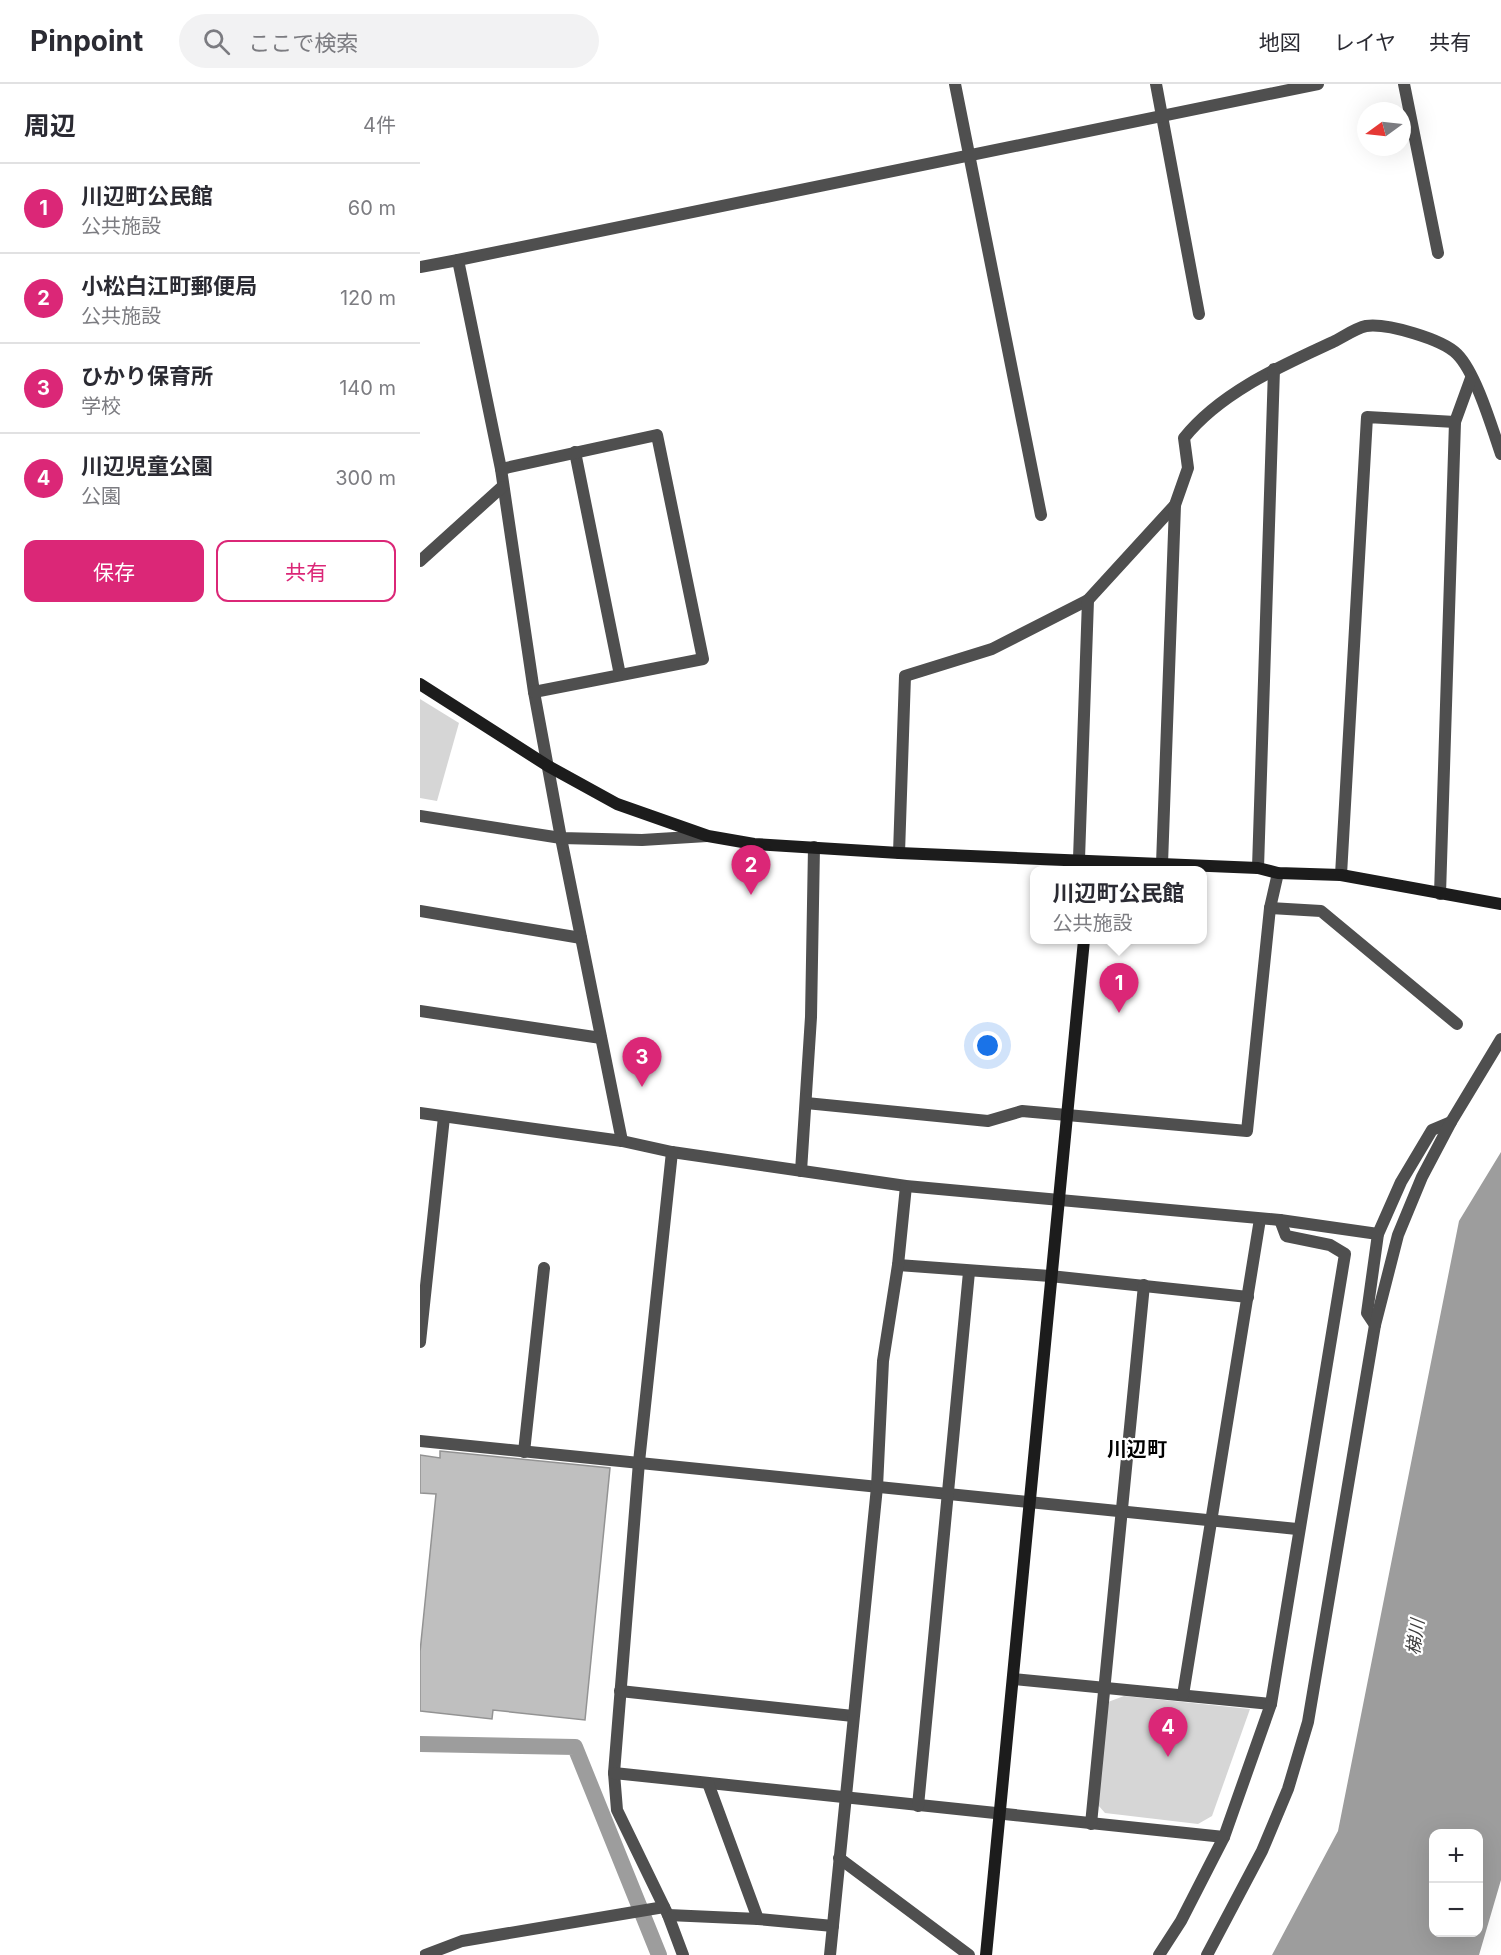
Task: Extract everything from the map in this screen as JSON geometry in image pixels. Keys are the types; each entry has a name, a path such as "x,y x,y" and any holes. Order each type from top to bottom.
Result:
{"street":[{"path":"955,84 1041,515"},
{"path":"1156,84 1199,314"},
{"path":"420,267 1318,84"},
{"path":"1404,84 1438,254"},
{"path":"458,260 501,469 534,692 561,838 622,1140"},
{"path":"1162,864 1175,506 1188,468 1184,438 1227,400 1274,369 1366,326 1403,330 1429,339 1457,354 1483,401 1501,454"},
{"path":"1258,868 1274,369"},
{"path":"1440,894 1455,422 1471,378"},
{"path":"1341,875 1367,417 1455,422"},
{"path":"501,469 657,435 703,659 534,692"},
{"path":"575,452 620,675"},
{"path":"420,561 502,488"},
{"path":"899,853 905,676 992,649 1088,600 1175,506"},
{"path":"1087,863 1088,600"},
{"path":"420,684 548,766 617,804 708,836 754,844 899,853 1087,863 1258,868 1278,873 1341,875 1501,904"},
{"path":"420,816 561,838 642,840 708,836"},
{"path":"801,1171 811,1017 814,847"},
{"path":"806,1103 988,1121 1022,1111 1247,1131 1270,908 1278,873"},
{"path":"1270,908 1321,911 1457,1024"},
{"path":"420,911 581,938"},
{"path":"986,1955 1084,944"},
{"path":"420,1011 601,1038"},
{"path":"1208,1955 1262,1851 1288,1790 1308,1722 1375,1325 1398,1234 1422,1177 1451,1122 1501,1040"},
{"path":"420,1113 622,1140 672,1152 906,1186 1280,1220 1378,1234"},
{"path":"420,1342 444,1117"},
{"path":"1375,1325 1367,1312 1378,1234 1401,1182 1432,1130 1451,1122"},
{"path":"672,1152 639,1462 614,1773 617,1810 683,1955"},
{"path":"830,1955 877,1487 883,1361 898,1265 906,1186"},
{"path":"1183,1695 1260,1219"},
{"path":"1158,1955 1181,1921 1224,1837 1271,1704 1345,1254 1330,1245 1286,1236 1280,1220"},
{"path":"898,1265 969,1272 1050,1276 1248,1297"},
{"path":"524,1452 544,1268"},
{"path":"918,1806 969,1272"},
{"path":"1091,1824 1144,1285"},
{"path":"420,1441 1298,1529"},
{"path":"1013,1679 1271,1704"},
{"path":"620,1691 853,1716"},
{"path":"614,1773 1224,1837"},
{"path":"708,1784 758,1918"},
{"path":"839,1858 969,1955"},
{"path":"425,1955 462,1941 663,1910 833,1926"}],"shaded area":[{"path":"420,699 459,723 437,801 420,798"},
{"path":"1124,1696 1250,1709 1212,1816 1198,1824 1105,1813 1098,1805 1108,1702"}],"water":[{"name":"梯川","path":"1501,1152 1501,1880 1479,1955 1272,1955 1338,1831 1459,1221"}],"building":[{"path":"440,1451 610,1468 585,1720 493,1710 492,1719 420,1711 420,1652 436,1494 420,1493 420,1455 440,1458"}],"waterway":[{"path":"420,1744 575,1747 659,1955"}],"place":[{"name":"小松白江町郵便局","path":"751,895"},
{"name":"川辺町公民館","path":"1119,1013"},
{"name":"ひかり保育所","path":"642,1087"},
{"name":"川辺児童公園","path":"1168,1757"}],"district":[{"name":"川辺町","path":"1137,1449"}]}
